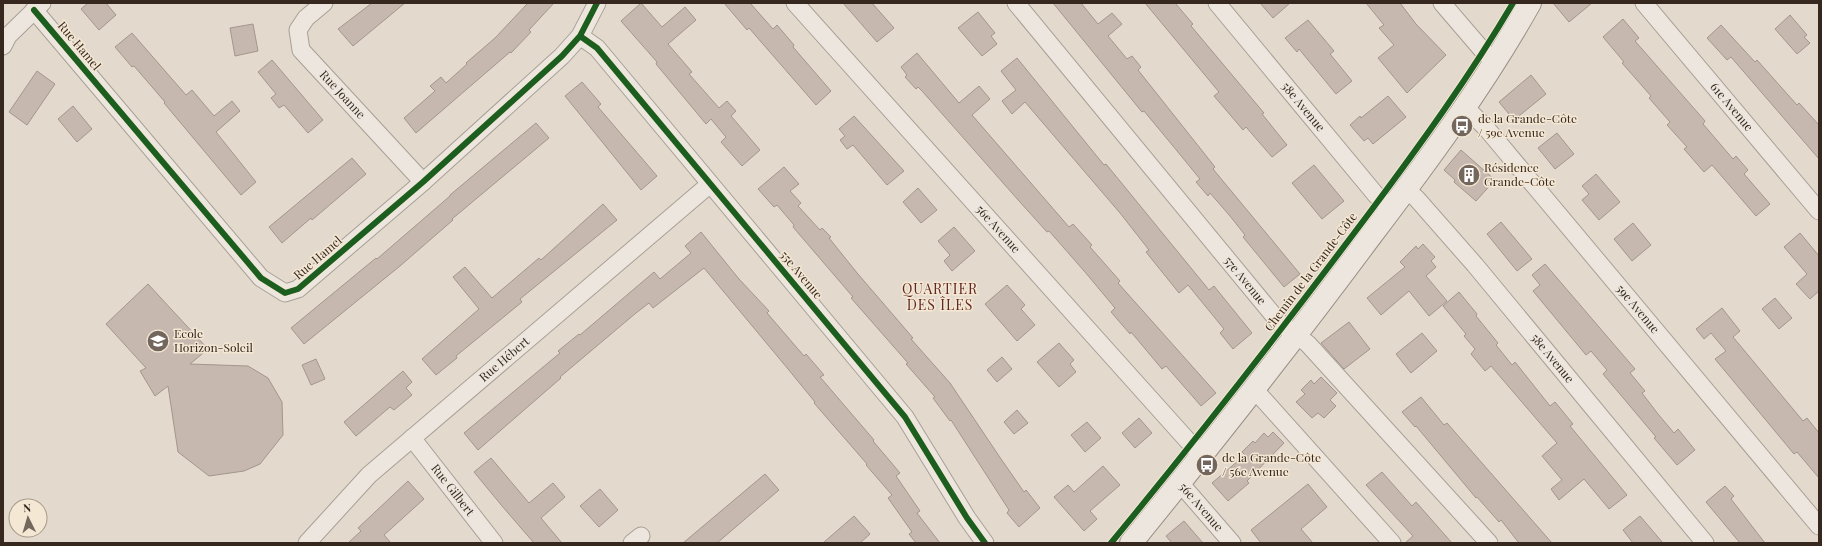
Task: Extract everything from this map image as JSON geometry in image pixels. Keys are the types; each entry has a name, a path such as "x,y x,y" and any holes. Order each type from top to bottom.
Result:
{"main road":[{"path":"1131,543 1203,455 1406,189 1465,107 1530,3"}],"street":[{"name":"Rue Joanne","path":"324,3 306,18 298,30 302,50 423,182"},
{"name":"Rue Hamel","path":"38,7 261,278 285,293 298,289 423,182 562,56 580,36 597,3"},
{"name":"56e Avenue","path":"795,3 1188,441 1203,455"},
{"name":"57e Avenue","path":"1016,3 1279,322 1308,344 1489,543"},
{"name":"58e Avenue","path":"1216,3 1376,195 1391,209"},
{"path":"1442,3 1484,52 1495,61"},
{"name":"61e Avenue","path":"1644,3 1819,211"},
{"path":"3,46 8,36 38,7"},
{"name":"55e Avenue","path":"580,36 597,48 905,417 967,518 985,543"},
{"name":"59e Avenue","path":"1465,107 1487,129 1819,526"},
{"name":"Rue Hébert","path":"308,543 369,475 710,184"},
{"name":"58e Avenue","path":"1406,189 1417,199 1475,265 1705,543"},
{"path":"1254,389 1392,543"},
{"name":"Rue Gilbert","path":"412,438 494,543"},
{"name":"56e Avenue","path":"1180,483 1232,543"}],"building":[{"path":"88,3 106,3 116,15 99,30 81,9"},
{"path":"372,3 405,3 353,46 338,29"},
{"path":"528,3 554,3 529,30 531,32 511,53 510,52 416,133 404,118 435,91 430,86 441,77 446,83 467,64 466,63 495,38"},
{"path":"641,3 662,27 685,7 696,20 668,44 692,72 689,74 719,108 727,101 736,111 731,116 760,150 742,166 721,142 726,137 711,119 706,124 656,64 657,62 621,21"},
{"path":"724,3 750,3 773,29 777,25 794,45 793,47 831,91 816,105 749,28 747,30"},
{"path":"843,3 872,3 894,28 877,42"},
{"path":"1053,3 1081,3 1098,24 1112,13 1122,24 1108,36 1127,59 1132,56 1141,67 1138,70 1215,167 1213,169 1300,274 1284,287 1243,237 1245,235 1230,216 1210,193 1208,196 1196,182 1200,179 1144,111 1142,112"},
{"path":"1145,3 1175,3 1193,24 1191,26 1264,113 1262,114 1287,145 1272,157 1246,127 1243,130 1214,96 1219,92"},
{"path":"1260,3 1290,3 1273,18"},
{"path":"1366,3 1400,3 1416,24 1446,55 1407,93 1378,58 1394,45 1379,28 1384,25"},
{"path":"1553,3 1592,3 1569,22"},
{"path":"978,12 995,33 991,36 997,44 982,56 958,28"},
{"path":"1790,15 1807,35 1804,37 1810,43 1797,54 1775,29"},
{"path":"1623,19 1639,38 1635,41 1705,121 1703,124 1733,159 1736,156 1748,170 1744,174 1770,204 1756,216 1712,165 1704,172 1684,149 1687,147 1667,125 1670,122 1649,98 1651,96 1622,63 1624,62 1603,37"},
{"path":"1308,20 1334,51 1330,54 1352,81 1336,94 1299,49 1297,52 1285,38"},
{"path":"253,24 258,51 235,56 230,28"},
{"path":"1721,25 1755,62 1757,60 1797,105 1799,103 1819,125 1819,159 1731,57 1727,60 1707,38"},
{"path":"132,33 186,95 192,90 214,116 232,101 240,111 216,132 256,182 241,195 164,103 165,102 134,66 132,67 115,47"},
{"path":"917,53 959,103 979,86 990,99 972,115 1069,227 1073,224 1092,245 1090,247 1120,281 1118,283 1216,393 1201,406 1166,366 1162,369 1131,332 1130,334 1111,312 1115,308 1085,272 1049,231 1047,232 1019,201 922,91 918,87 916,89 905,77 907,75 901,67"},
{"path":"1017,58 1209,290 1214,286 1252,333 1233,349 1220,333 1224,329 1188,285 1179,293 1146,252 1149,250 1120,213 1025,102 1012,114 1002,101 1016,90 1001,71"},
{"path":"272,60 323,120 308,133 284,105 279,108 271,98 276,94 258,72"},
{"path":"37,71 55,84 27,125 9,112"},
{"path":"1531,75 1546,94 1514,120 1499,102"},
{"path":"582,82 601,104 598,107 657,176 641,190 565,96"},
{"path":"1388,96 1406,117 1373,144 1368,138 1364,141 1350,125"},
{"path":"73,106 92,129 77,142 58,119"},
{"path":"854,116 904,171 887,185 853,145 847,149 840,140 845,136 839,129"},
{"path":"536,123 549,138 452,219 453,220 400,266 304,344 291,328 376,258 377,259"},
{"path":"1557,133 1574,154 1555,169 1538,148"},
{"name":"Résidence Grande-Côte","path":"1461,150 1495,180 1476,201 1454,182 1455,180 1444,170"},
{"path":"352,158 366,174 312,220 311,218 282,243 269,227"},
{"path":"1314,165 1344,201 1322,219 1292,183"},
{"path":"784,167 799,184 790,191 801,203 798,206 820,230 822,228 831,237 829,238 858,274 913,338 911,339 950,383 1024,492 1026,490 1040,508 1019,527 1007,513 1009,510 951,420 950,421 933,398 935,397 906,364 908,363 851,298 853,297 793,227 794,225 777,205 774,207 758,189"},
{"path":"1596,174 1620,202 1599,220 1582,200 1589,194 1582,186"},
{"path":"918,188 937,210 921,223 903,202"},
{"path":"603,204 617,220 520,299 522,302 456,356 457,358 436,375 422,359 479,309 453,277 465,267 492,298 539,258 541,260"},
{"path":"1501,222 1532,259 1517,271 1487,234"},
{"path":"1633,223 1651,245 1632,261 1614,239"},
{"path":"954,227 975,251 952,271 944,261 950,255 938,241"},
{"path":"701,232 739,279 769,311 767,313 804,356 806,354 824,375 820,377 900,473 896,476 920,511 917,513 940,543 916,543 909,534 912,532 888,498 892,495 814,403 815,402 704,268 653,308 649,303 636,313 560,377 561,378 478,450 464,433 560,353 558,351 579,334 580,335 654,272 660,279 691,253 685,246"},
{"path":"1800,233 1819,256 1819,291 1810,299 1796,284 1807,274 1784,247"},
{"path":"1423,244 1435,257 1431,261 1436,267 1426,276 1447,301 1429,316 1409,291 1381,315 1367,298 1405,267 1400,262 1416,246 1418,249"},
{"path":"1545,264 1635,369 1630,373 1645,391 1642,393 1658,414 1674,433 1678,429 1695,450 1677,465 1654,438 1656,437 1603,374 1607,370 1591,351 1586,355 1533,291 1540,285 1532,275"},
{"path":"148,284 208,349 190,364 248,366 268,378 282,402 283,435 260,464 244,471 209,476 178,452 168,386 155,396 140,371 146,368 106,324"},
{"path":"1007,285 1025,305 1021,309 1035,325 1017,341 985,304"},
{"path":"1459,292 1477,314 1476,316 1498,343 1496,345 1512,365 1515,362 1550,406 1555,402 1573,424 1570,426 1627,495 1609,509 1584,479 1559,500 1551,489 1562,480 1542,456 1557,443 1491,366 1485,371 1471,354 1475,349 1464,336 1466,334 1443,306"},
{"path":"1775,298 1792,318 1779,329 1762,309"},
{"path":"1722,308 1740,331 1733,337 1803,421 1807,418 1819,433 1819,478 1797,452 1794,454 1715,359 1726,351 1711,333 1704,339 1696,329"},
{"path":"1349,322 1370,349 1344,369 1321,343"},
{"path":"1422,333 1437,351 1411,373 1396,354"},
{"path":"1059,343 1074,360 1070,364 1076,372 1059,387 1037,362"},
{"path":"1002,357 1012,369 997,382 987,370"},
{"path":"316,359 325,379 311,385 302,365"},
{"path":"403,371 412,382 406,388 412,395 394,410 390,407 356,436 344,422"},
{"path":"1321,377 1337,393 1330,400 1336,406 1324,418 1318,413 1312,418 1296,402 1305,394 1301,390 1311,380 1314,384"},
{"path":"1421,397 1444,425 1447,423 1552,543 1519,543 1501,520 1499,522 1477,497 1476,498 1416,426 1415,427 1402,412"},
{"path":"1017,410 1028,423 1014,434 1004,422"},
{"path":"1139,418 1152,433 1135,448 1122,433"},
{"path":"1087,422 1101,438 1085,452 1071,435"},
{"path":"1273,432 1284,443 1247,481 1249,483 1228,501 1212,483 1245,455 1242,452 1253,441 1255,443 1264,433 1268,437"},
{"path":"491,458 529,503 553,483 565,497 541,518 562,543 534,543 502,506 474,472"},
{"path":"1103,466 1120,485 1090,511 1097,519 1084,531 1054,497 1068,485 1074,492"},
{"path":"1382,472 1412,506 1416,502 1452,543 1405,543 1413,536 1366,485"},
{"path":"765,474 779,490 717,543 683,543"},
{"path":"408,481 424,499 384,535 391,543 348,543 361,531 358,528"},
{"path":"1308,484 1327,507 1301,529 1313,543 1261,543 1251,530"},
{"path":"1725,486 1734,496 1731,499 1765,543 1740,543 1706,502"},
{"path":"600,489 618,510 599,527 580,506"},
{"path":"854,516 870,534 860,543 823,543"},
{"path":"1640,516 1663,543 1633,543 1623,530"},
{"path":"1184,521 1203,543 1172,543 1166,536"}],"cycle path":[{"path":"34,10 261,278 285,293 298,289 423,182 562,56 580,36 597,3"},
{"name":"Chemin de la Grande-Côte","path":"1111,543 1307,296 1370,212 1444,110 1480,57 1513,3"},
{"path":"580,36 597,48 905,417 967,518 985,543"}],"place":[{"name":"de la Grande-Côte / 59e Avenue","path":"1462,126"},
{"name":"Résidence Grande-Côte","path":"1469,175"},
{"name":"Ecole Horizon-Soleil","path":"158,341"},
{"name":"de la Grande-Côte / 56e Avenue","path":"1207,465"}],"district":[{"name":"QUARTIER DES ÎLES","path":"940,298"}]}
